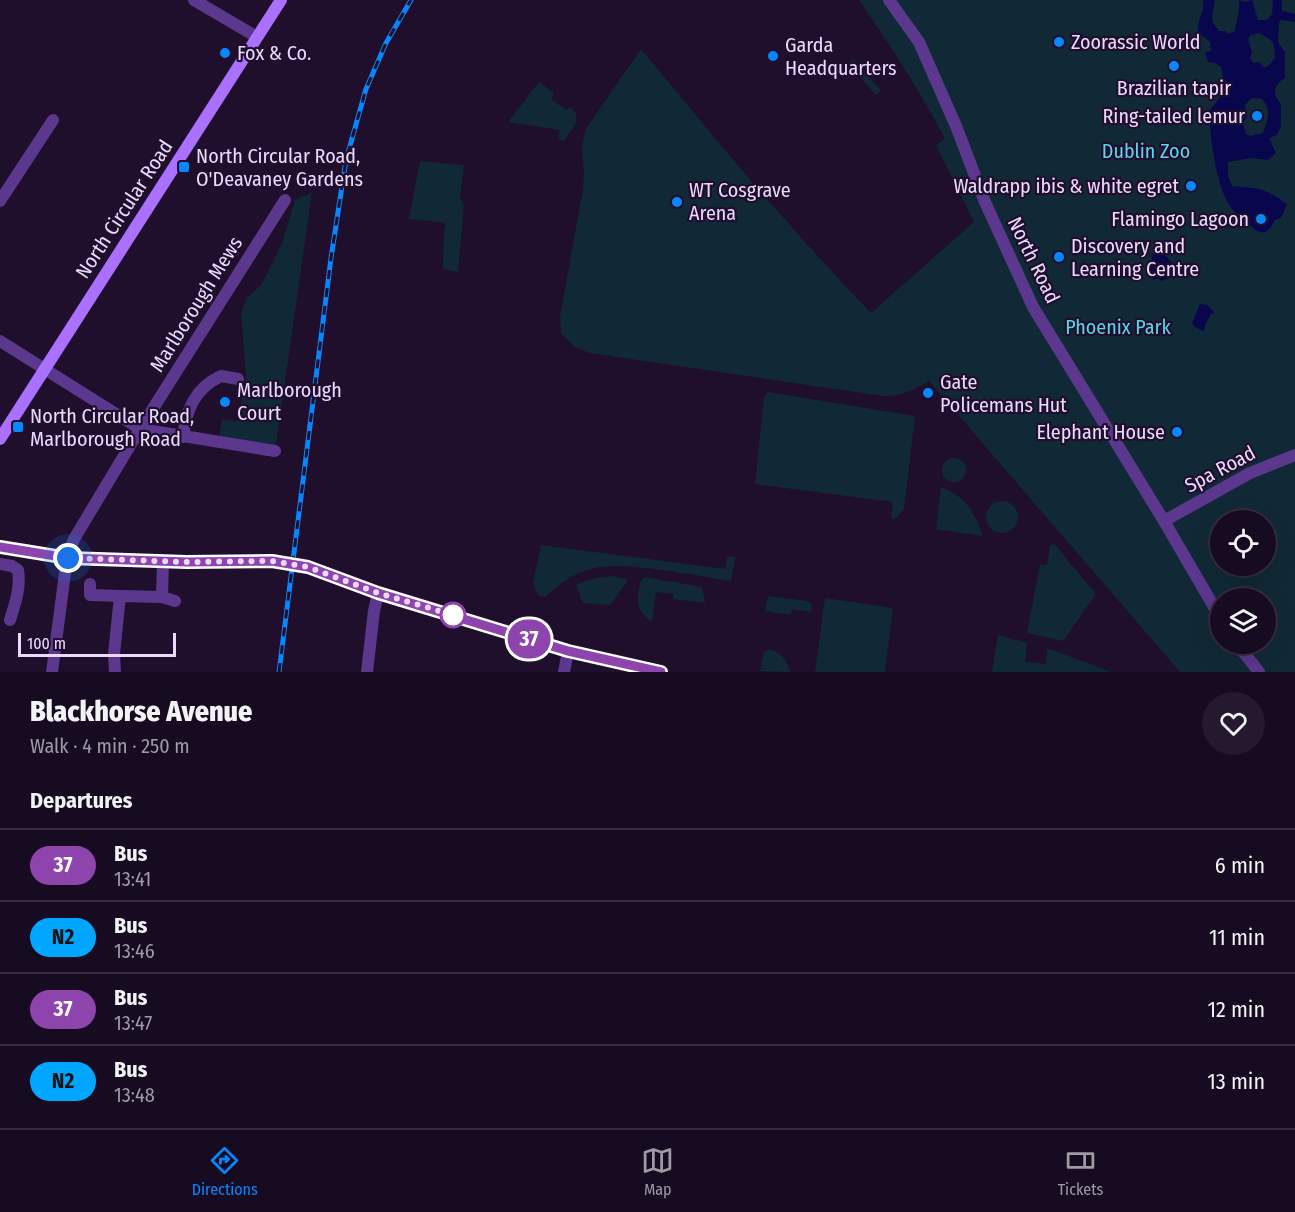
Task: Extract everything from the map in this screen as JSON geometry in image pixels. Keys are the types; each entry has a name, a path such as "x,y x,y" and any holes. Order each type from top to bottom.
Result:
{"main road":[{"name":"North Circular Road","path":"0,439 281,0"},
{"path":"0,547 68,558 272,561 308,567 378,593 568,651 661,672"}],"street":[{"path":"194,0 257,37"},
{"name":"North Road","path":"889,0 919,42 956,126 985,202 1033,307 1210,600"},
{"path":"0,201 53,120"},
{"name":"Marlborough Mews","path":"52,672 68,558 74,539 140,429 285,200"},
{"path":"0,341 140,429 275,451"},
{"path":"183,437 189,407 196,394 221,376 238,379"},
{"name":"Spa Road","path":"1164,521 1250,474 1295,454"},
{"path":"162,597 164,561"},
{"path":"0,564 12,566 18,570 18,591 10,620"},
{"path":"90,584 90,595 162,597 176,601"},
{"path":"367,672 378,593"},
{"path":"115,672 114,654 120,596"},
{"path":"564,672 568,651"},
{"path":"1245,654 1259,672"}],"green space":[{"name":"Phoenix Park","path":"859,0 1295,0 1295,672 1180,672 929,381 907,392 883,396 590,353 575,347 561,333 560,317 583,189 582,149 585,130 641,49 782,216 871,313 974,222 936,145 945,139 893,51"},
{"path":"854,59 881,91 876,95 848,63"},
{"path":"539,82 554,93 551,99 566,110 571,107 576,114 576,123 564,141 558,139 560,130 508,122"},
{"path":"420,161 464,165 460,198 464,206 458,272 443,269 446,223 409,219"},
{"path":"312,192 275,451 218,443 222,419 238,421 246,375 241,313 247,298 262,284 283,241 295,200"},
{"path":"768,392 915,416 904,509 895,519 891,517 893,502 755,484 764,397"},
{"path":"954,458 962,462 966,470 962,478 954,482 946,478 942,470 946,462"},
{"path":"941,487 963,500 976,519 983,536 936,529"},
{"path":"1002,501 1014,505 1018,517 1014,529 1002,533 990,529 986,517 990,505"},
{"path":"1054,544 1096,594 1063,641 1027,633 1040,565 1047,565 1050,545"},
{"path":"541,545 725,569 727,557 735,557 731,581 635,567 598,567 573,576 545,597 539,596 533,583"},
{"path":"614,576 626,579 627,582 610,605 583,603 576,584"},
{"path":"645,577 702,587 705,603 673,599 673,594 656,592 652,622 642,612 638,603 641,580"},
{"path":"768,596 807,601 812,604 811,612 792,609 791,615 765,611"},
{"path":"825,598 893,608 885,672 815,672"},
{"path":"998,635 1027,643 1025,662 1046,664 1047,648 1112,672 992,672"},
{"path":"770,649 783,658 790,672 760,671 764,652"}],"shaded area":[{"path":"1203,0 1215,0 1213,23 1219,31 1226,31 1228,34 1234,32 1239,12 1239,0 1246,2 1252,0 1258,20 1267,20 1272,14 1273,0 1282,0 1282,11 1295,14 1295,22 1281,20 1279,23 1278,42 1285,52 1285,78 1275,90 1276,97 1281,104 1281,126 1277,135 1269,138 1276,153 1268,160 1251,158 1228,162 1228,176 1232,186 1261,190 1287,204 1281,218 1275,220 1264,232 1258,232 1233,210 1218,177 1209,111 1226,90 1221,67 1208,62 1205,52 1211,51 1210,42 1198,32","holes":["1259,33 1273,44 1275,58 1267,67 1259,62 1253,63 1250,58 1252,53 1248,39 1251,35","1254,98 1262,99 1267,107 1268,115 1263,133 1250,136 1246,134 1243,124 1247,116 1245,105"]},
{"path":"1162,252 1173,264 1172,277 1161,281 1159,278 1153,280 1150,268 1152,254"},
{"path":"1200,304 1207,305 1215,313 1211,314 1204,331 1196,328 1192,323"}],"railway":[{"path":"279,672 331,258 346,160 366,89 386,43 411,0"}],"bus line":[{"name":"37","path":"0,547 68,558 187,562 272,561 308,567 378,593 568,651 661,672"}],"place":[{"name":"Zoorassic World","path":"1059,42"},
{"name":"Fox & Co.","path":"225,53"},
{"name":"Garda Headquarters","path":"773,56"},
{"name":"Brazilian tapir","path":"1174,66"},
{"name":"Ring-tailed lemur","path":"1257,116"},
{"name":"North Circular Road, O'Deavaney Gardens","path":"184,167"},
{"name":"Waldrapp ibis & white egret","path":"1191,186"},
{"name":"WT Cosgrave Arena","path":"677,202"},
{"name":"Flamingo Lagoon","path":"1261,219"},
{"name":"Discovery and Learning Centre","path":"1059,257"},
{"name":"Gate Policemans Hut","path":"928,393"},
{"name":"Marlborough Court","path":"225,402"},
{"name":"North Circular Road, Marlborough Road","path":"18,427"},
{"name":"Elephant House","path":"1177,432"}],"route":[{"path":"68,558 187,562 272,561 308,567 378,593 453,615"}],"park label":[{"name":"Dublin Zoo","path":"1146,151"}]}
